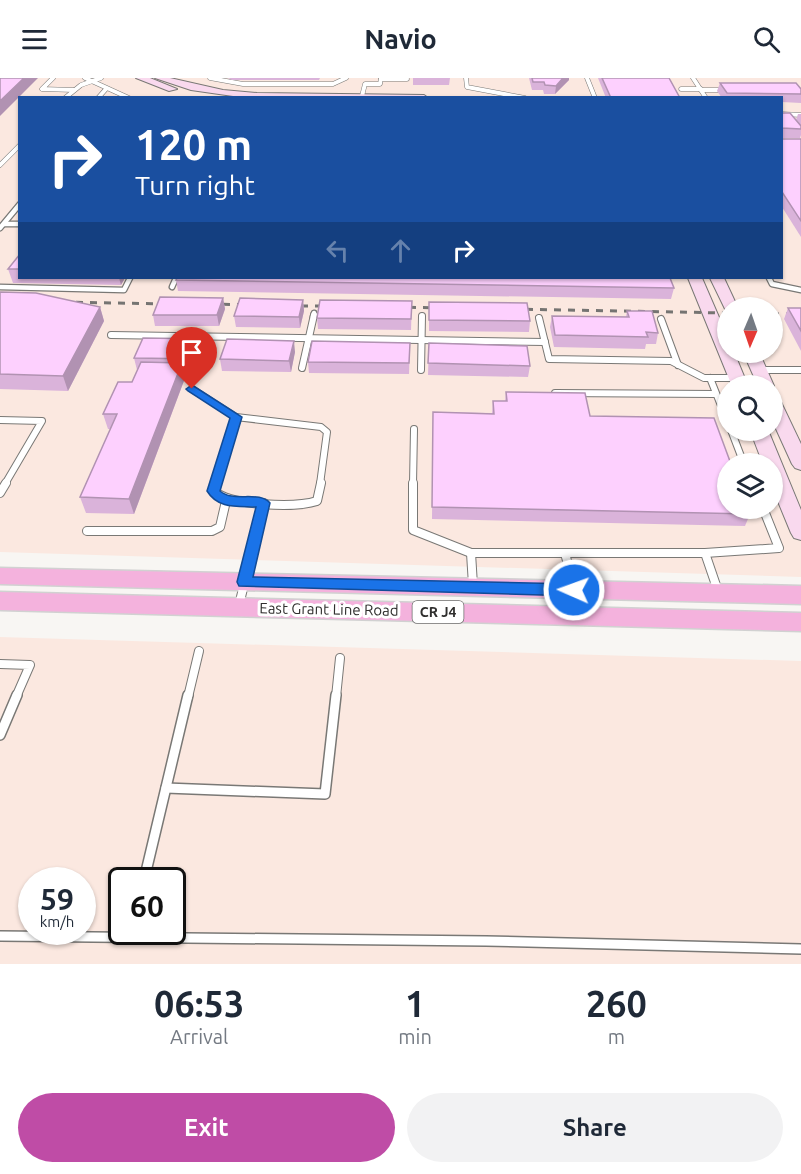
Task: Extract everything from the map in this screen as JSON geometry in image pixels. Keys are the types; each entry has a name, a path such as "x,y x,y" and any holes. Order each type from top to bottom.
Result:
{"main road":[{"path":"141,78 170,89 206,96"},
{"path":"160,78 210,91 266,96 362,96"},
{"path":"695,279 735,375"},
{"path":"717,279 726,297"},
{"path":"783,420 797,445 801,464"},
{"path":"783,490 801,533"},
{"name":"East Grant Line Road","path":"0,576 801,595"},
{"name":"East Grant Line Road","path":"0,601 801,622"}],"lane":[{"path":"53,78 42,89 74,90"},
{"path":"67,96 87,80 101,78"},
{"path":"210,78 243,84 333,84 346,78"},
{"path":"466,78 467,87 514,96"},
{"path":"587,78 594,96"},
{"path":"693,78 705,96"},
{"path":"362,96 365,84 380,84 381,79 407,79"},
{"path":"87,80 125,96"},
{"path":"100,96 106,89"},
{"path":"681,89 734,90"},
{"path":"111,96 114,92"},
{"path":"783,114 801,115"},
{"path":"0,165 18,147"},
{"path":"2,226 18,206"},
{"path":"2,226 18,224"},
{"path":"0,287 124,290 130,279"},
{"path":"172,287 176,279"},
{"path":"770,279 772,284 801,290"},
{"path":"302,368 314,313"},
{"path":"421,370 422,316"},
{"path":"539,318 549,359 670,361 704,378 717,379"},
{"path":"661,319 678,365"},
{"path":"111,335 545,342"},
{"path":"773,375 801,370"},
{"path":"555,393 716,394 710,378"},
{"path":"192,389 236,417 321,427 327,432 317,501 264,503 226,501 218,497 214,491 236,417"},
{"path":"0,420 42,421 0,492"},
{"path":"414,429 413,530 471,553 705,553 779,548 767,519"},
{"path":"87,531 212,531 220,527 226,501"},
{"path":"238,607 264,503"},
{"path":"471,553 474,588"},
{"path":"565,553 574,590"},
{"path":"705,553 718,593"},
{"path":"147,867 199,651"},
{"path":"166,788 325,794 340,658"},
{"path":"0,663 30,665 0,735"},
{"path":"0,936 108,934"},
{"path":"186,935 801,949"}],"shaded area":[{"path":"0,78 801,78 801,577 0,552"},
{"path":"0,637 801,661 801,964 0,964"}],"building":[{"path":"0,78 24,78 0,101"},
{"path":"532,78 563,78 556,86 545,85 544,82 533,82"},
{"path":"602,78 669,78 679,96 610,96"},
{"path":"720,83 796,83 801,89 801,94 727,93"},
{"path":"783,113 790,113 801,129 783,128"},
{"path":"783,139 801,139 801,221 783,194"},
{"path":"18,256 18,269 8,269"},
{"path":"670,279 674,288 176,280"},
{"path":"0,292 36,293 100,307 63,376 0,374"},
{"path":"160,297 223,298 217,315 153,315"},
{"path":"240,298 303,300 299,317 234,316"},
{"path":"320,300 412,301 411,319 317,318"},
{"path":"429,302 527,303 530,321 429,320"},
{"path":"788,308 801,308 801,331"},
{"path":"627,311 652,311 658,333 646,332 648,337 555,335 552,316 629,317"},
{"path":"143,338 208,339 202,359 134,358"},
{"path":"227,339 294,341 289,361 220,359"},
{"path":"312,341 410,343 409,363 308,362"},
{"path":"429,343 527,346 530,366 428,363"},
{"path":"141,362 182,363 129,499 80,497 117,414 103,414 118,382 132,382"},
{"path":"506,392 585,393 590,416 714,418 717,426 717,441 722,441 727,453 717,453 717,513 432,507 433,412 494,414 493,401 507,401"}],"railway":[{"path":"62,302 173,304"},
{"path":"209,304 254,305"},
{"path":"287,306 335,306"},
{"path":"395,307 446,308"},
{"path":"512,309 717,313"},
{"path":"783,314 801,314"}],"route":[{"path":"192,389 236,417 214,491 218,497 226,501 264,503 244,582 574,590"}]}
